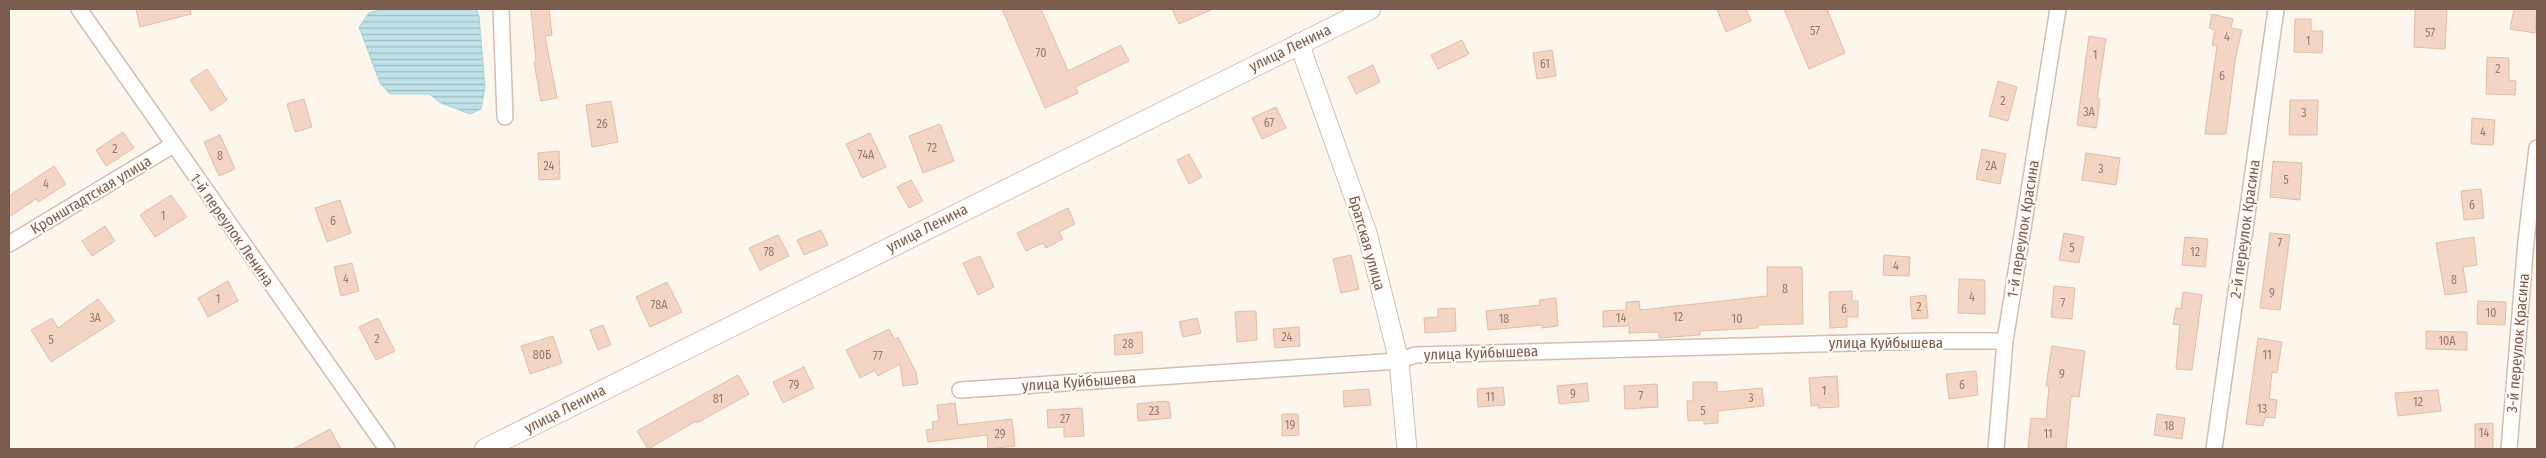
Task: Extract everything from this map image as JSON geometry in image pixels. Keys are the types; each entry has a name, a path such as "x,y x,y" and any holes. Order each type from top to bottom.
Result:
{"main road":[{"name":"улица Ленина","path":"484,449 1370,9"}],"street":[{"name":"1-й переулок Ленина","path":"79,9 173,146 387,449"},
{"path":"501,9 505,118"},
{"name":"1-й переулок Красина","path":"1996,449 2006,341 2058,9"},
{"name":"2-й переулок Красина","path":"2214,449 2276,9"},
{"name":"Братская улица","path":"1299,43 1367,233 1399,361 1407,449"},
{"name":"Кронштадтская улица","path":"9,244 173,146"},
{"name":"3-й переулок Красина","path":"2509,449 2526,242 2537,148"},
{"name":"улица Куйбышева","path":"960,390 1399,361 1415,354 1927,341 2006,341"}],"water":[{"path":"382,9 476,9 479,16 485,87 481,109 470,114 441,103 429,94 390,94 380,83 359,27 369,13"}],"building":[{"path":"136,9 190,9 191,14 140,27"},
{"path":"531,9 549,9 552,35 545,36 557,98 541,101 534,62 536,62"},
{"path":"1002,9 1041,9 1068,71 1121,45 1129,61 1075,87 1078,93 1045,108"},
{"path":"1172,9 1213,9 1179,24"},
{"path":"1717,9 1746,9 1751,21 1726,32"},
{"path":"1784,9 1827,9 1845,53 1809,69"},
{"path":"2415,9 2447,9 2445,49 2414,47"},
{"path":"2514,9 2537,9 2535,33 2510,29"},
{"path":"2212,14 2233,19 2231,28 2242,30 2235,60 2226,134 2205,134 2217,46 2212,45 2215,30 2209,28"},
{"path":"2295,19 2311,19 2311,31 2323,31 2322,53 2294,52"},
{"path":"2089,36 2106,39 2097,99 2100,99 2096,128 2077,125"},
{"path":"1462,40 1469,54 1438,69 1431,55"},
{"path":"1552,50 1556,76 1537,79 1533,53"},
{"path":"2487,57 2509,58 2509,80 2516,81 2515,95 2486,94"},
{"path":"1373,65 1380,82 1356,94 1348,77"},
{"path":"207,69 227,100 211,111 190,80"},
{"path":"1998,81 2017,87 2008,121 1989,116"},
{"path":"304,99 312,127 295,132 287,104"},
{"path":"2290,100 2318,100 2317,135 2289,135"},
{"path":"611,101 618,142 592,147 586,105"},
{"path":"1276,107 1286,128 1262,139 1252,118"},
{"path":"2472,118 2495,120 2493,145 2471,144"},
{"path":"940,124 954,161 923,173 909,136"},
{"path":"123,132 134,148 106,166 96,150"},
{"path":"870,133 886,167 862,178 846,144"},
{"path":"220,135 235,169 219,176 204,142"},
{"path":"1982,149 2006,154 2000,184 1976,179"},
{"path":"559,151 560,179 539,180 538,153"},
{"path":"2086,153 2120,158 2116,185 2082,180"},
{"path":"1189,154 1202,177 1189,184 1177,160"},
{"path":"2273,161 2302,163 2300,200 2270,197"},
{"path":"54,166 66,184 38,202 36,199 9,217 9,196"},
{"path":"911,180 923,201 909,208 897,187"},
{"path":"2481,189 2484,218 2464,220 2461,191"},
{"path":"171,195 187,217 155,237 140,215"},
{"path":"340,200 351,233 327,242 315,208"},
{"path":"1068,208 1075,224 1059,232 1063,239 1046,248 1043,243 1026,251 1017,233"},
{"path":"105,226 115,241 92,256 82,241"},
{"path":"821,230 828,245 804,255 797,240"},
{"path":"2064,233 2084,237 2079,263 2059,260"},
{"path":"2270,233 2290,235 2280,310 2260,308"},
{"path":"778,235 789,256 760,270 749,248"},
{"path":"2185,237 2208,239 2205,267 2182,265"},
{"path":"2474,237 2477,265 2463,267 2467,292 2445,295 2436,243"},
{"path":"1351,255 1359,289 1341,293 1333,259"},
{"path":"1884,255 1910,257 1909,276 1883,275"},
{"path":"980,256 994,287 978,295 963,263"},
{"path":"352,263 359,291 341,296 334,267"},
{"path":"1767,267 1802,267 1803,324 1758,325 1758,328 1700,331 1700,335 1659,338 1659,332 1629,333 1629,326 1603,327 1603,311 1626,310 1626,302 1639,301 1640,310 1767,296"},
{"path":"1959,279 1985,280 1985,314 1958,313"},
{"path":"228,281 238,301 208,317 198,298"},
{"path":"667,282 682,312 650,327 636,297"},
{"path":"2054,286 2075,288 2072,319 2051,317"},
{"path":"1852,291 1852,301 1858,301 1858,317 1847,317 1847,327 1830,328 1829,292"},
{"path":"2183,292 2202,295 2192,370 2176,369 2180,325 2173,324 2176,308 2181,309"},
{"path":"1926,295 1928,318 1912,319 1910,297"},
{"path":"1556,298 1558,326 1542,328 1542,325 1488,330 1486,311 1540,305 1539,300"},
{"path":"98,299 115,321 51,362 31,330 52,318 58,328"},
{"path":"2478,301 2506,302 2505,325 2477,324"},
{"path":"1455,308 1456,331 1425,333 1424,318 1438,317 1438,309"},
{"path":"1256,311 1257,340 1237,342 1235,312"},
{"path":"378,318 395,351 376,360 359,327"},
{"path":"1197,318 1201,333 1183,337 1179,322"},
{"path":"603,325 611,345 598,350 590,330"},
{"path":"1299,327 1300,346 1275,348 1273,329"},
{"path":"889,329 895,340 898,337 916,372 918,384 903,386 900,364 878,376 875,370 860,378 846,350"},
{"path":"2426,331 2467,332 2467,350 2426,349"},
{"path":"1142,332 1143,353 1115,355 1114,335"},
{"path":"553,336 562,363 530,374 521,346"},
{"path":"2258,338 2282,342 2277,373 2272,372 2269,399 2277,400 2275,418 2265,417 2263,426 2246,424"},
{"path":"2052,346 2085,351 2079,397 2071,396 2066,449 2028,449 2031,418 2046,419 2049,386 2046,386"},
{"path":"804,367 814,388 783,403 773,382"},
{"path":"1976,371 1978,395 1949,399 1946,374"},
{"path":"738,375 749,394 697,423 696,421 648,449 637,431"},
{"path":"1837,376 1839,407 1818,408 1818,405 1811,406 1809,378"},
{"path":"1693,382 1717,382 1717,392 1762,388 1764,406 1718,411 1718,423 1704,424 1704,420 1688,421 1687,401 1693,401"},
{"path":"1587,383 1589,401 1559,404 1557,386"},
{"path":"1657,384 1658,407 1625,409 1624,386"},
{"path":"1503,387 1505,405 1478,407 1477,389"},
{"path":"1369,389 1371,405 1344,407 1343,391"},
{"path":"2438,390 2441,411 2398,416 2395,393"},
{"path":"1169,402 1171,418 1138,421 1137,404"},
{"path":"955,403 958,425 1012,419 1015,446 988,449 987,435 928,442 926,430 933,429 932,422 939,421 937,405"},
{"path":"1082,408 1084,436 1064,437 1064,427 1048,428 1047,410"},
{"path":"1282,414 1298,414 1299,435 1282,436"},
{"path":"2157,414 2185,418 2182,439 2154,435"},
{"path":"2493,423 2493,449 2475,449 2475,424"},
{"path":"330,429 341,449 293,449"}]}
